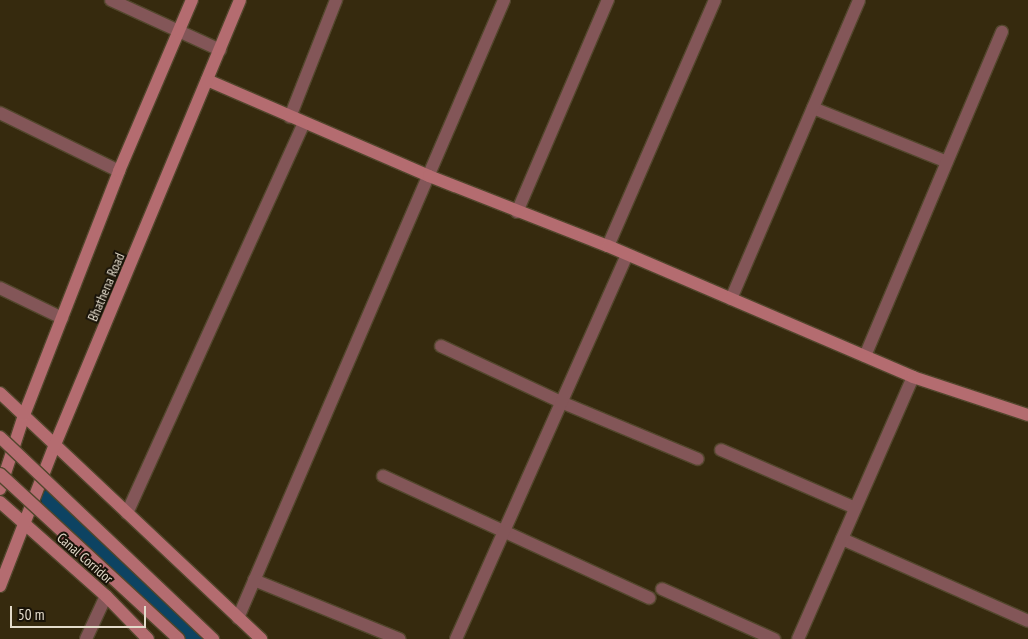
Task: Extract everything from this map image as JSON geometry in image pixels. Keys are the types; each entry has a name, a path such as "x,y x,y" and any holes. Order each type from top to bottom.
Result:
{"street":[{"path":"112,0 220,50"},
{"name":"Bhathena Road","path":"0,489 24,415 119,171 192,0"},
{"name":"Bhathena Road","path":"0,586 54,447 240,0"},
{"path":"290,117 336,0"},
{"path":"238,618 504,0"},
{"path":"517,212 608,0"},
{"path":"608,246 715,0"},
{"path":"731,299 859,0"},
{"path":"865,356 1002,32"},
{"path":"207,80 429,176 608,246 627,256 913,377 1028,415"},
{"path":"813,108 947,162"},
{"path":"0,113 119,171"},
{"path":"127,513 304,123"},
{"path":"456,639 627,256"},
{"path":"0,288 62,318"},
{"path":"441,346 562,402 698,459"},
{"path":"798,639 913,377"},
{"path":"0,393 54,447 261,639"},
{"path":"0,437 213,639"},
{"path":"721,450 855,508"},
{"path":"0,474 179,639"},
{"path":"383,476 649,598"},
{"name":"Canal Corridor","path":"0,502 106,596 148,639"},
{"path":"842,539 1028,621"},
{"path":"254,580 399,639"},
{"path":"662,589 774,639"},
{"path":"86,639 106,596"}],"waterway":[{"path":"50,498 196,639"}]}
